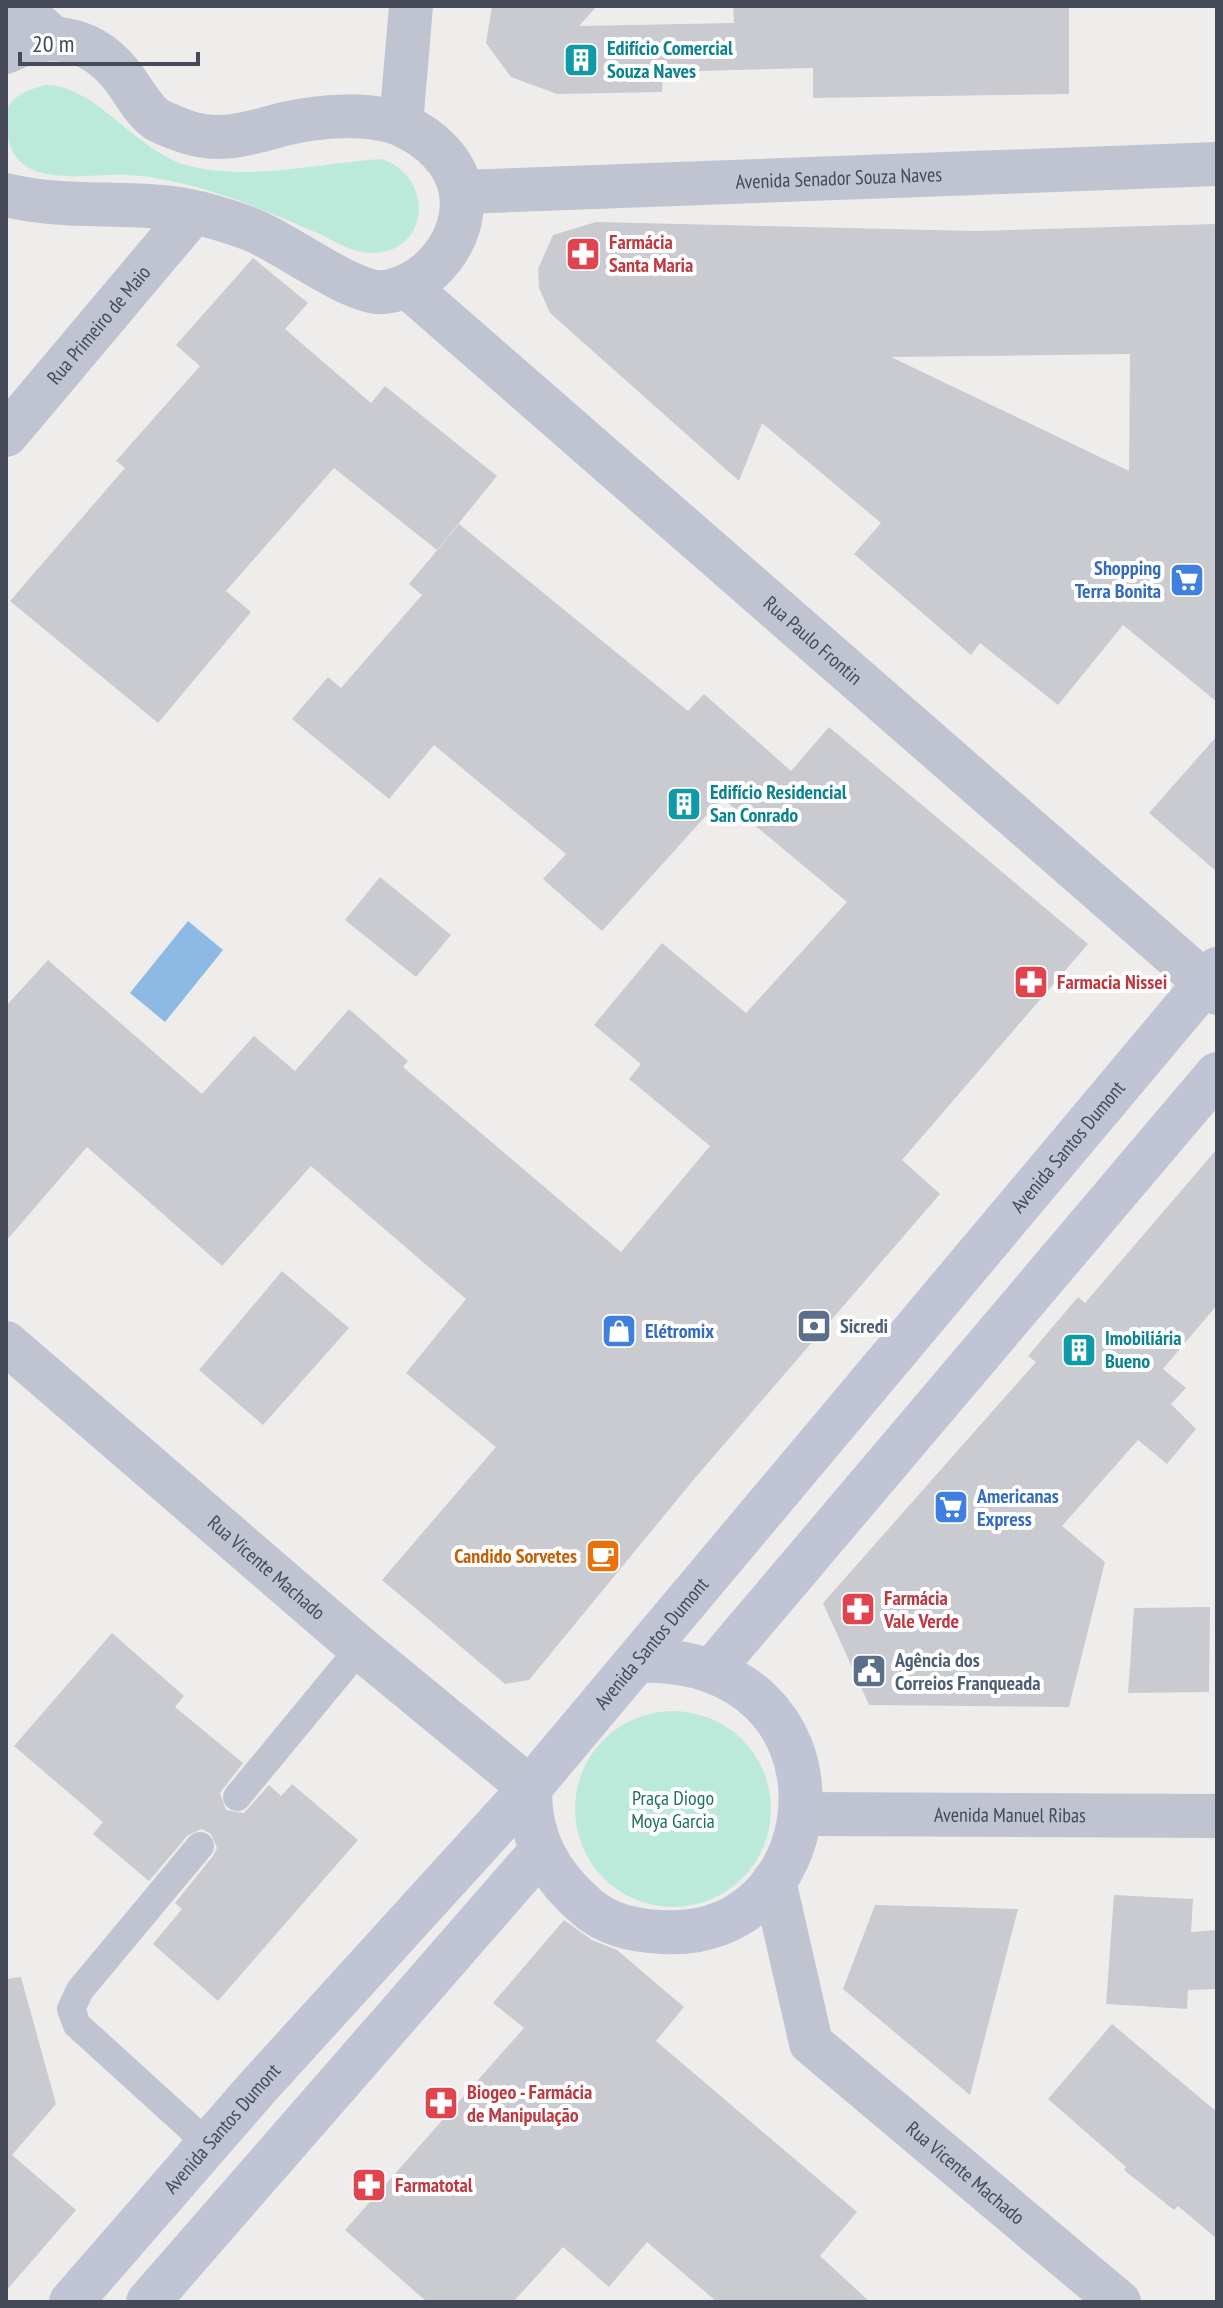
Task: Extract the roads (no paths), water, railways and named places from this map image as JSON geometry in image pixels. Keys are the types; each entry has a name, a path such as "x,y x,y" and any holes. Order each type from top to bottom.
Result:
{"main road":[{"name":"Avenida Santos Dumont","path":"71,2302 208,2144 530,1788 1213,982"},
{"path":"713,1669 1217,1074"},
{"path":"530,1788 530,1809 541,1851 563,1887 596,1915 637,1931 679,1933 715,1925 748,1907 774,1881 792,1850 802,1814 799,1768 782,1726 752,1692 713,1669 676,1660 637,1661"},
{"path":"148,2302 541,1851"}],"street":[{"path":"17,6 52,37"},
{"path":"401,124 411,6"},
{"path":"6,52 52,37 74,40 98,51 156,119 214,138 242,137 286,124 354,118 401,124 433,142 450,165 461,192 453,241 434,267 409,288 381,293 355,286 286,245 218,219 164,207 102,207 6,195"},
{"name":"Avenida Senador Souza Naves","path":"461,192 1217,164"},
{"name":"Rua Primeiro de Maio","path":"6,435 192,214"},
{"name":"Rua Paulo Frontin","path":"409,288 1213,982"},
{"name":"Rua Vicente Machado","path":"6,1343 360,1648 530,1788"},
{"name":"Avenida Manuel Ribas","path":"802,1814 1217,1816"},
{"name":"Rua Vicente Machado","path":"774,1881 811,2043 1119,2302"}],"lane":[{"path":"237,1797 360,1648"},
{"path":"200,1846 73,1999 71,2009 77,2025 208,2144"}],"water":[{"path":"188,921 223,950 165,1022 130,993"}],"place":[{"name":"Edifício Comercial Souza Naves","path":"581,60"},
{"name":"Farmácia Santa Maria","path":"583,254"},
{"name":"Shopping Terra Bonita","path":"1187,580"},
{"name":"Edifício Residencial San Conrado","path":"684,804"},
{"name":"Farmacia Nissei","path":"1031,982"},
{"name":"Sicredi","path":"814,1326"},
{"name":"Elétromix","path":"619,1331"},
{"name":"Imobiliária Bueno","path":"1079,1350"},
{"name":"Americanas Express","path":"951,1507"},
{"name":"Candido Sorvetes","path":"603,1556"},
{"name":"Farmácia Vale Verde","path":"858,1609"},
{"name":"Agência dos Correios Franqueada","path":"869,1671"},
{"name":"Biogeo - Farmácia de Manipulação","path":"441,2103"},
{"name":"Farmatotal","path":"369,2185"}],"park label":[{"name":"Praça Diogo Moya Garcia","path":"673,1810"}]}
